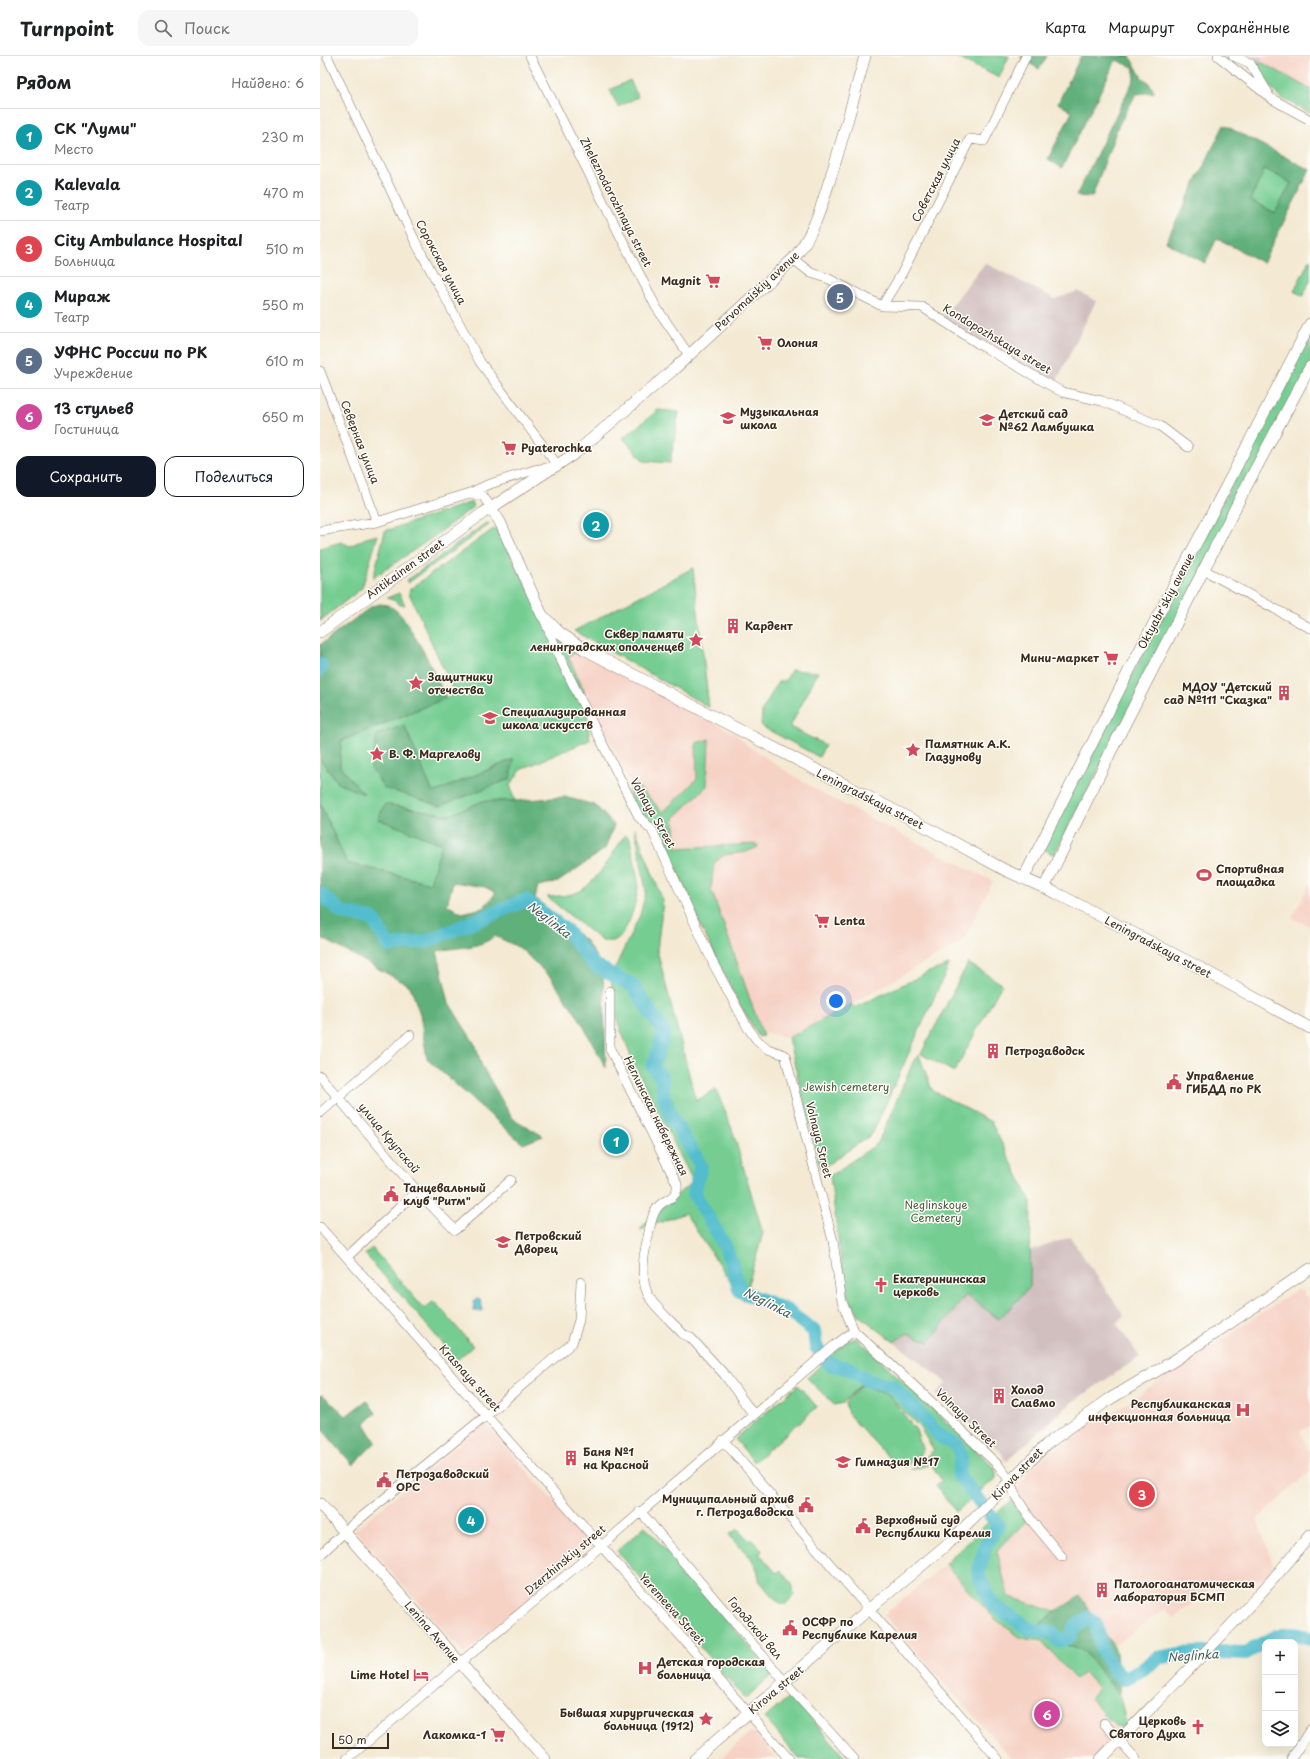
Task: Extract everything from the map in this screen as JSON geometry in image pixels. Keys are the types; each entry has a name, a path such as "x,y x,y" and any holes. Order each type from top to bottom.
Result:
{"main road":[{"name":"Pervomaiskiy avenue","path":"558,466 610,425 689,355 793,259 807,242 818,217 866,56"},
{"name":"Oktyabr'skiy avenue","path":"1023,879 1125,679 1310,324"},
{"name":"Oktyabr'skiy avenue","path":"1044,888 1112,749 1310,367"},
{"path":"1259,423 1276,432"},
{"name":"Antikainen street","path":"320,632 491,508 558,466"},
{"name":"Leningradskaya street","path":"491,508 500,522 542,615 560,633 584,649 1023,879 1044,888 1189,962 1310,1028"},
{"name":"Kirova street","path":"695,1759 868,1610 950,1542 1047,1444 1095,1409 1244,1315 1310,1269"},
{"name":"Lenina Avenue","path":"320,1504 545,1759"},
{"path":"1101,1759 1219,1639 1276,1577 1310,1535"}],"street":[{"name":"Сорокская улица","path":"327,56 416,243 480,362 558,466"},
{"name":"Zheleznodorozhnaya street","path":"530,56 656,307 689,355"},
{"name":"Советская улица","path":"882,306 902,273 970,139 984,141 1026,56"},
{"path":"1218,56 1272,99 1310,120"},
{"path":"1232,56 1250,63 1272,99"},
{"name":"Kondopozhskaya street","path":"793,259 811,273 827,278 882,306 922,307 1062,392 1102,401 1160,426 1188,447"},
{"name":"Северная улица","path":"320,371 377,522"},
{"path":"320,531 377,522 470,493 488,485 534,470 558,466"},
{"path":"470,493 483,496 491,508"},
{"path":"1204,570 1310,628"},
{"name":"Volnaya Street","path":"542,615 560,656 639,817 652,830 714,965 748,1028 757,1040 768,1049 785,1055 833,1241 842,1302 854,1331 999,1466 1010,1481 1015,1495 1031,1520 1062,1557"},
{"name":"Неглинская набережная","path":"610,991 610,1049 677,1184 678,1190 675,1195 658,1206 653,1213 644,1254 643,1276 651,1299 683,1334 690,1337 724,1374 753,1414"},
{"path":"320,1113 410,1035"},
{"name":"улица Крупской","path":"320,1076 418,1191 455,1230 511,1180"},
{"path":"346,1257 418,1191"},
{"name":"Krasnaya street","path":"320,1227 487,1415 600,1546"},
{"path":"320,1555 344,1532 572,1343 579,1320 581,1282"},
{"name":"Dzerzhinskiy street","path":"347,1759 644,1509 835,1344 854,1331"},
{"path":"723,1440 998,1759"},
{"name":"Городской вал","path":"644,1509 786,1682 854,1759"},
{"name":"Yeremeeva Street","path":"600,1546 789,1759"},
{"path":"1104,1723 1136,1759"},
{"path":"1291,1759 1310,1730"}],"shaded area":[{"path":"1245,56 1264,56 1255,66"},
{"path":"1264,56 1310,56 1310,89 1259,61"},
{"path":"985,263 1055,299 1078,291 1096,301 1054,386 942,318"},
{"path":"579,651 736,734 749,747 823,794 993,881 963,941 852,1004 788,1038 748,1028 568,656"},
{"path":"1310,883 1310,926 1292,918"},
{"path":"1070,1237 1124,1316 1116,1323 1140,1357 1072,1402 1006,1462 1001,1452 936,1394 947,1383 894,1342 907,1333 929,1342 966,1294 1030,1287 1031,1251"},
{"path":"1299,1288 1310,1301 1310,1426 1300,1432 1310,1453 1310,1471 1257,1520 1271,1557 1276,1577 1212,1587 1174,1618 1165,1609 1114,1646 1080,1595 1055,1611 1009,1596 997,1552 1026,1521 1011,1500 1030,1469 1080,1429 1112,1413"},
{"path":"485,1423 591,1544 464,1654 354,1530"},
{"path":"945,1564 995,1619 1021,1638 1043,1643 1075,1681 1085,1673 1097,1688 1089,1698 1120,1734 1092,1759 1012,1759 884,1615"},
{"path":"750,1732 755,1733 776,1759 720,1759"}],"green space":[{"path":"954,56 1009,56 999,78"},
{"path":"1022,56 1047,56 1039,69 1021,58"},
{"path":"1081,56 1130,56 1142,78 1148,82 1155,92 1136,94 1118,126 1092,197 1076,196 1135,77 1133,67 1116,60 1062,168 1048,159 1072,112 1058,103"},
{"path":"1259,61 1310,89 1310,113 1278,96 1255,66"},
{"path":"630,80 638,97 618,107 610,90"},
{"path":"1224,125 1310,170 1263,263 1217,238 1205,263 1166,242","holes":["1265,169 1291,183 1275,213 1250,200"]},
{"path":"1265,169 1291,183 1276,213 1249,200"},
{"path":"1310,259 1310,281 1303,296 1294,291"},
{"path":"1310,335 1310,366 1054,855 1042,848"},
{"path":"658,410 679,412 670,463 644,461 623,438"},
{"path":"472,502 474,506 439,533 373,578 385,531"},
{"path":"486,523 490,524 408,583 406,581"},
{"path":"496,528 556,638 579,651 568,656 584,691 590,740 522,769 510,785 515,801 483,801 450,815 385,804 378,819 442,844 430,883 347,863 320,804 320,759 339,784 363,793 340,767 341,741 455,694 409,593 410,589","holes":["404,725 433,793 513,759 440,806 377,735"]},
{"path":"378,535 362,588 320,621 320,548 341,542 350,546 366,538"},
{"path":"693,568 709,707 574,631"},
{"path":"399,593 405,605 400,605 396,601 387,598"},
{"path":"380,604 388,605 397,611 405,620 425,654 446,698 341,741 340,767 364,794 339,784 320,759 320,645 372,606"},
{"path":"791,670 818,672 790,727 825,745 819,757 761,726 762,711 778,682 786,680"},
{"path":"404,725 433,793 514,759 510,779 440,806 384,788 371,768 377,735"},
{"path":"709,739 707,786 674,818 677,848 757,844 758,847 746,852 724,855 714,863 711,889 763,1036 759,1037 734,994 698,920 664,838 640,817 629,793 633,781 663,812 697,779 696,743"},
{"path":"565,797 595,805 614,825 605,849 558,882 538,886 535,898 586,941 603,968 606,1068 579,1018 551,978 520,948 495,936 475,945 437,951 449,1003 476,1046 481,1064 512,1118 543,1136 523,1144 427,1059 420,1014 410,986 320,937 320,804 347,863 430,883 442,844 378,819 385,804 450,815 483,801 515,801","holes":["453,882 485,887 496,893 483,908 462,913 447,905"]},
{"path":"635,828 663,901 657,950 696,1101 716,1089 732,1129 763,1233 743,1301 685,1213 640,1230 648,1220 693,1181 636,1068 614,1013 611,976 640,915 646,892"},
{"path":"625,835 630,838 638,881 637,895 629,921 621,935 614,941 602,941 547,897 572,894 587,886 605,865"},
{"path":"968,963 1002,984 954,1072 921,1054"},
{"name":"Jewish cemetery","path":"949,965 872,1134 821,1169 788,1038 852,1004 854,1008 929,972"},
{"name":"Neglinskoye Cemetery","path":"919,1055 932,1090 991,1122 1031,1201 1030,1287 999,1319 966,1295 929,1342 907,1333 894,1342 860,1316 849,1300 843,1277 830,1176 878,1143 914,1060"},
{"path":"372,1248 424,1309 434,1301 473,1346 457,1360 365,1254"},
{"path":"857,1338 993,1466 996,1472 996,1478 956,1512 936,1485 942,1481 931,1464 911,1470 934,1450 920,1428 887,1394 862,1384 843,1403 834,1405 807,1378 846,1342"},
{"path":"798,1385 817,1407 754,1462 735,1439"},
{"path":"862,1385 888,1395 916,1430 923,1452 906,1467 888,1457 848,1414 845,1403"},
{"path":"323,1395 346,1416 367,1400 376,1413 365,1424 376,1442 353,1465 320,1427 320,1396"},
{"path":"1011,1500 1026,1521 997,1551 1008,1596 1055,1612 1029,1633 1084,1651 1120,1696 1128,1732 1122,1727 1115,1726 1090,1698 1098,1688 1085,1673 1075,1679 1042,1641 1021,1638 995,1619 945,1564"},
{"path":"645,1526 773,1674 745,1699 617,1551"},
{"path":"738,1529 749,1540 753,1540 762,1550 760,1554 776,1573 780,1570 792,1583 794,1595 786,1604 780,1604 760,1583 757,1569 751,1558 729,1535"},
{"path":"1080,1596 1114,1647 1116,1653 1120,1696 1084,1651 1029,1633 1055,1612"},
{"path":"791,1695 846,1759 799,1759 765,1718"}],"water":[{"path":"477,1298 480,1299 482,1311 473,1311 474,1300"}],"waterway":[{"name":"Neglinka","path":"320,664 320,669"},
{"name":"Neglinka","path":"320,894 343,913 373,919 389,946 427,941 526,900 567,931 594,965 633,986 664,1033 653,1067 662,1078 663,1094 671,1116 701,1166 694,1193 726,1248 740,1291 786,1310 814,1331 816,1347 831,1365 848,1368 869,1381 893,1386 941,1437 957,1445 961,1458 958,1474 998,1525 985,1547 978,1575 992,1604 1031,1630 1052,1633 1059,1641 1070,1637 1074,1628 1088,1618 1096,1623 1102,1651 1113,1668 1123,1679 1140,1671 1158,1658 1179,1654 1223,1652 1246,1653 1262,1644"},
{"name":"Neglinka","path":"1270,1639 1288,1634 1299,1635 1310,1639"}],"place":[{"name":"Magnit","path":"713,281"},
{"name":"УФНС России по РК","path":"840,297"},
{"name":"Олония","path":"765,343"},
{"name":"Музыкальная школа","path":"728,418"},
{"name":"Детский сад №62 Ламбушка","path":"987,420"},
{"name":"Pyaterochka","path":"509,448"},
{"name":"Kalevala","path":"596,525"},
{"name":"Кардент","path":"733,626"},
{"name":"Сквер памяти ленинградских ополченцев","path":"696,640"},
{"name":"Мини-маркет","path":"1111,658"},
{"name":"Защитнику отечества","path":"416,683"},
{"name":"МДОУ \"Детский сад №111 \"Сказка\"","path":"1284,693"},
{"name":"Специализированная школа искусств","path":"490,718"},
{"name":"Памятник А.К. Глазунову","path":"913,750"},
{"name":"В. Ф. Маргелову","path":"377,754"},
{"name":"Спортивная площадка","path":"1204,875"},
{"name":"Lenta","path":"822,921"},
{"name":"Петрозаводск","path":"993,1051"},
{"name":"Управление ГИБДД по РК","path":"1174,1082"},
{"name":"СК \"Луми\"","path":"616,1141"},
{"name":"Танцевальный клуб \"Ритм\"","path":"391,1194"},
{"name":"Петровский Дворец","path":"503,1242"},
{"name":"Екатерининская церковь","path":"881,1285"},
{"name":"Холод Славмо","path":"999,1396"},
{"name":"Республиканская инфекционная больница","path":"1243,1410"},
{"name":"Баня №1 на Красной","path":"571,1458"},
{"name":"Гимназия №17","path":"843,1462"},
{"name":"Петрозаводский ОРС","path":"384,1480"},
{"name":"City Ambulance Hospital","path":"1142,1494"},
{"name":"Муниципальный архив г. Петрозаводска","path":"806,1505"},
{"name":"Мираж","path":"471,1520"},
{"name":"Верховный суд Республики Карелия","path":"863,1526"},
{"name":"Патологоанатомическая лаборатория БСМП","path":"1102,1590"},
{"name":"ОСФР по Республике Карелия","path":"790,1628"},
{"name":"Детская городская больница","path":"645,1668"},
{"name":"Lime Hotel","path":"421,1675"},
{"name":"13 стульев","path":"1047,1714"},
{"name":"Бывшая хирургическая больница (1912)","path":"706,1719"},
{"name":"Церковь Святого Духа","path":"1198,1727"},
{"name":"Лакомка-1","path":"498,1735"}]}
